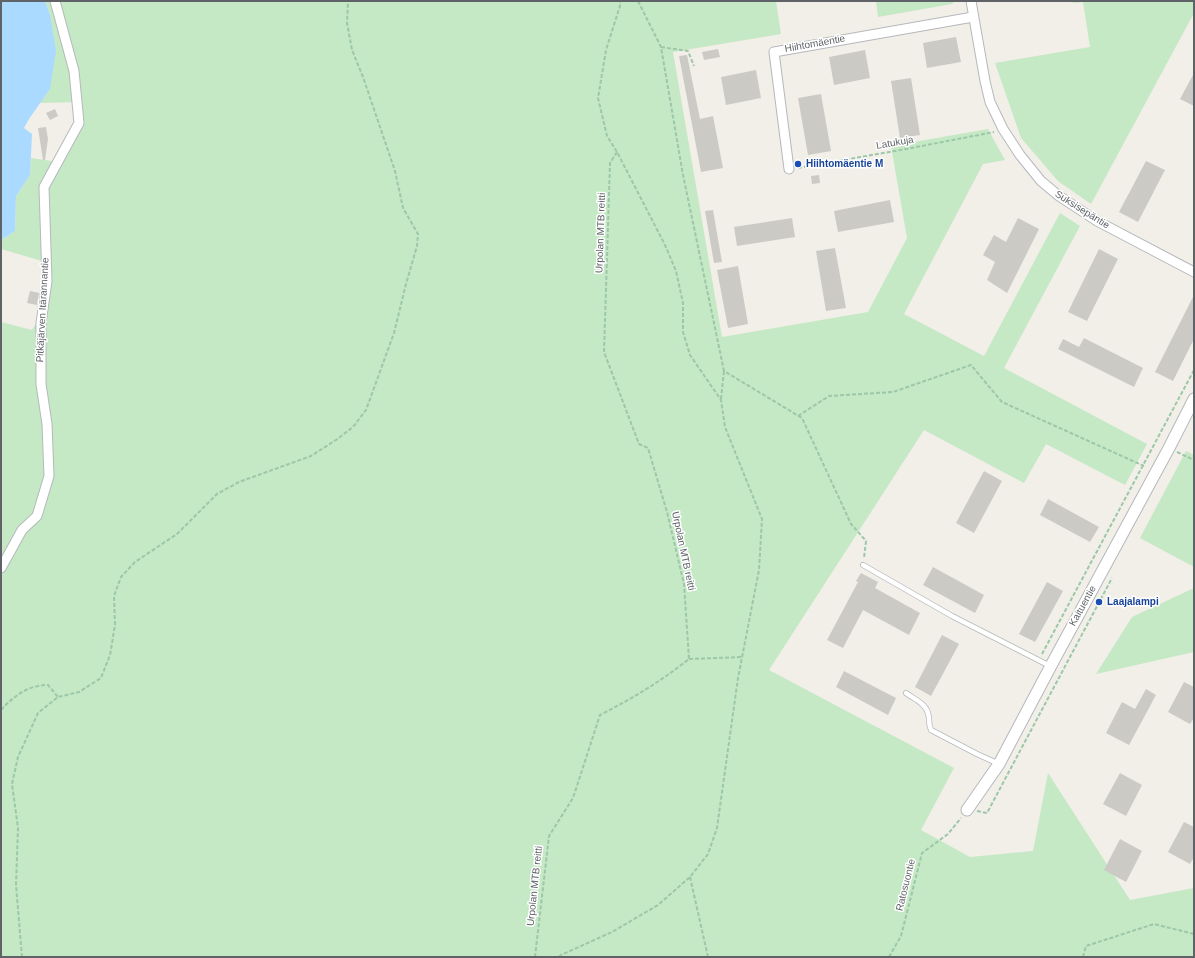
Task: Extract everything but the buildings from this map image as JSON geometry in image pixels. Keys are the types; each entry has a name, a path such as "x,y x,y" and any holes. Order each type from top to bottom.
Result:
{"street":[{"name":"Pitkäjärven Itärannantie","path":"1,568 22,530 37,516 48,476 47,424 41,384 41,323 47,281 44,187 79,123 74,71 55,1"},
{"name":"Suksisepäntie","path":"971,1 990,102 1003,129 1020,155 1041,181 1059,196 1097,221 1194,272"},
{"name":"Hiihtomäentie","path":"789,169 774,52 973,17"},
{"name":"Kaituentie","path":"967,810 999,764 1050,666 1174,450 1194,399"}],"lane":[{"path":"862,565 952,616 1050,666"},
{"path":"906,693 924,705 928,714 928,724 931,730 999,764"}],"path":[{"path":"22,957 16,885 18,828 12,784 18,757 38,713 58,697 79,692 101,678 110,655 115,625 114,596 122,577 135,562 177,534 217,494 239,482 311,456 353,427 366,410 394,333 417,246 418,234 403,208 395,171 364,77 352,50 347,23 348,1"},
{"path":"620,1 620,6 606,50 598,98 607,136 617,152 665,245 676,271 683,303 683,332 690,355 721,400"},
{"path":"559,957 612,932 658,905 690,877 708,854 717,828 738,678 759,570 762,519 725,427 721,400 724,371 683,175 661,47 638,1"},
{"path":"661,47 688,51 694,66"},
{"name":"Latukuja","path":"789,169 906,149 990,133 1003,129"},
{"name":"Urpolan MTB reitti","path":"535,957 549,836 573,798 600,715 667,677 689,659 684,584 667,512 648,448 639,444 604,352 607,310 610,163 617,152"},
{"path":"798,416 829,396 892,392 971,365 1002,402 1144,466"},
{"path":"1039,660 1194,370"},
{"path":"724,371 802,418 851,524 866,541 862,565"},
{"path":"1174,450 1182,447"},
{"path":"1174,450 1194,460"},
{"path":"967,810 987,813 1114,575"},
{"path":"689,659 742,657"},
{"path":"1,710 25,690 38,685 48,685 58,697"},
{"name":"Ratosuontie","path":"889,957 901,936 922,853 948,834 967,810"},
{"path":"690,877 708,957"},
{"path":"1083,957 1086,946 1154,924 1194,934"}],"green space":[{"path":"45,1 776,1 781,34 673,52 722,337 868,312 907,238 891,146 988,129 1005,160 983,164 904,314 984,356 1060,213 1080,226 1004,368 1147,444 1125,485 1046,444 1024,483 924,430 769,670 954,768 921,830 970,857 1033,851 1048,773 1130,900 1194,888 1194,957 1,957 1,322 32,330 43,312 46,287 42,261 1,249 1,240 15,231 16,196 30,175 31,158 58,162 79,123 77,102 40,103 50,89 50,15"},
{"path":"876,1 954,1 952,4 878,17"},
{"path":"1072,1 1194,1 1194,13 1091,204 1058,181 1021,138 995,63 1090,47 1083,2 1073,3"},
{"path":"1186,451 1194,455 1194,567 1140,538"},
{"path":"1194,588 1194,652 1096,674 1132,617"}],"water":[{"path":"1,1 45,1 50,15 56,51 50,89 24,128 32,134 30,175 16,196 15,231 1,240"}],"place":[{"name":"Hiihtomäentie M","path":"798,164"},
{"name":"Laajalampi","path":"1099,602"}]}
